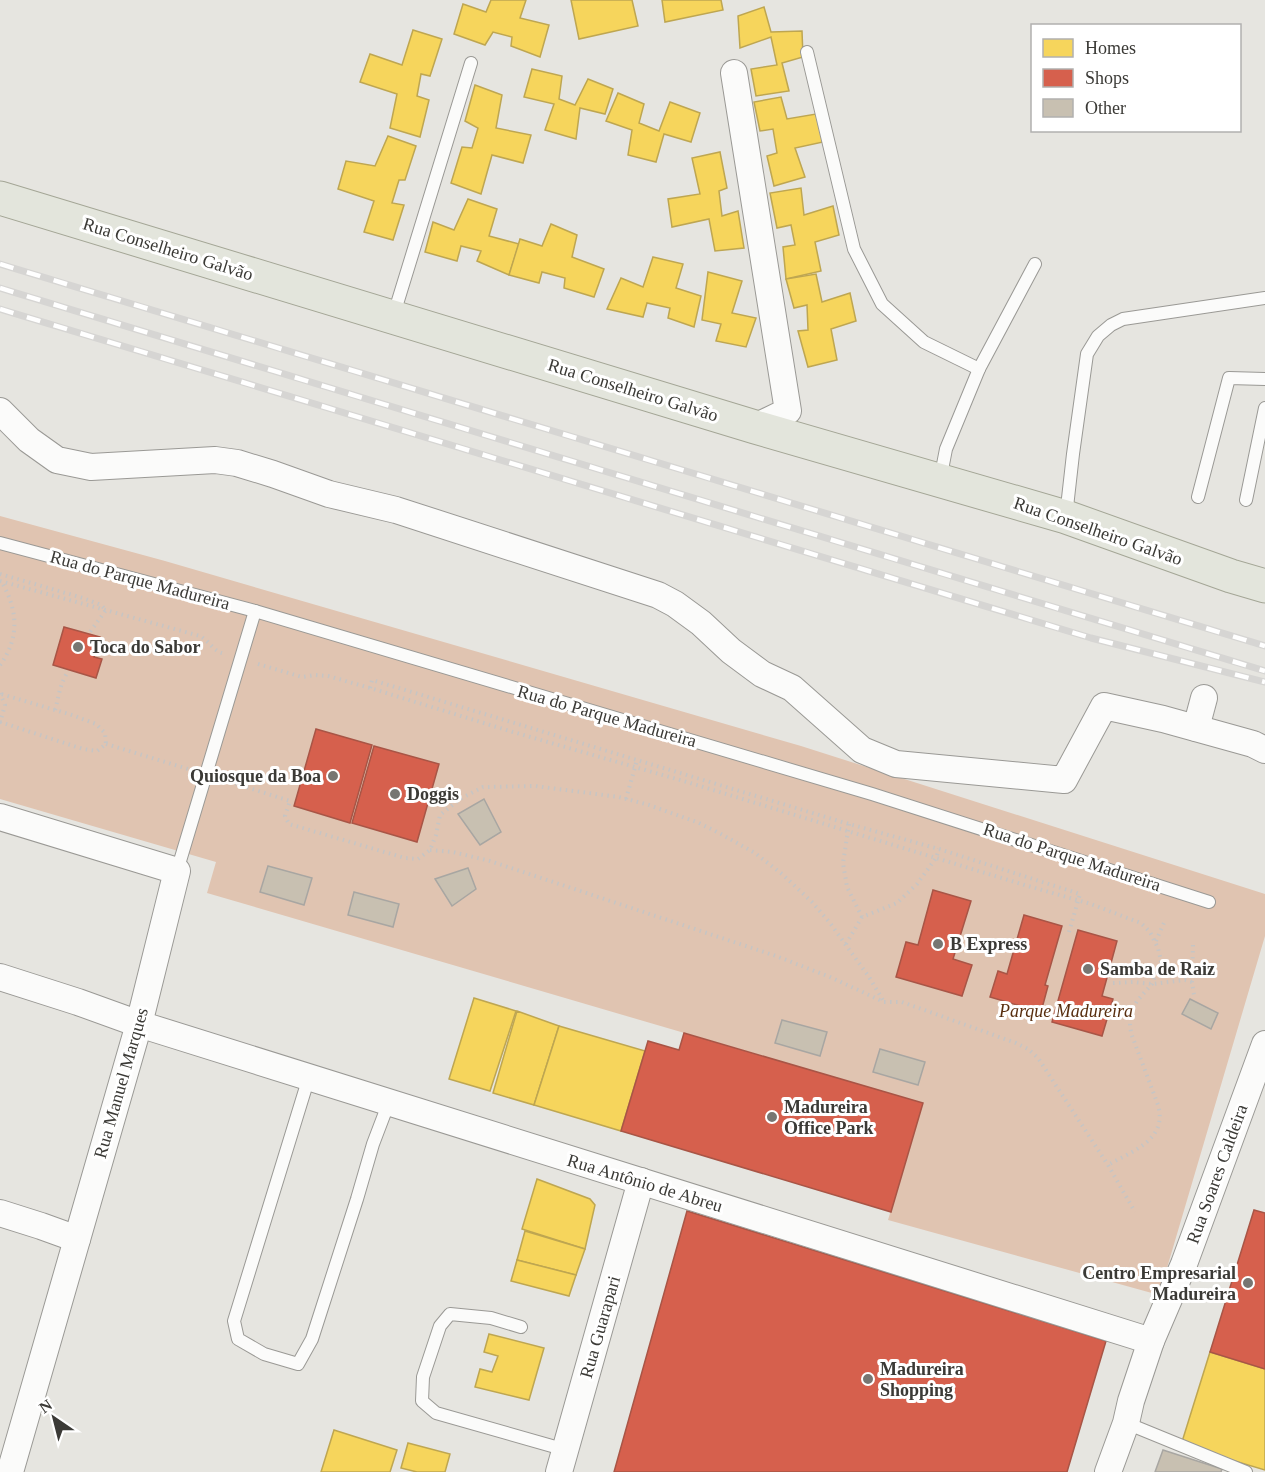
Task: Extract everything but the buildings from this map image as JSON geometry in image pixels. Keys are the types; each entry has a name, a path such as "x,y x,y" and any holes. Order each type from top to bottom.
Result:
{"main road":[{"name":"Rua Conselheiro Galvão","path":"0,198 754,427 1066,517 1265,586"}],"street":[{"path":"734,73 788,411 754,427"},
{"path":"0,411 28,440 57,460 91,467 215,460 237,463 329,494 396,510 658,595 675,604 762,674 792,687 862,750 896,764 1064,780 1104,706 1196,728 1253,744 1265,750"},
{"path":"1196,728 1204,698"},
{"path":"0,817 177,871"},
{"name":"Rua Manuel Marques","path":"10,1472 139,1024 177,871"},
{"name":"Rua Antônio de Abreu","path":"0,977 139,1024 1151,1341"},
{"name":"Rua Soares Caldeira","path":"1108,1472 1126,1423 1151,1341 1184,1264 1265,1044"},
{"name":"Rua Guarapari","path":"563,1461 641,1181"},
{"path":"0,1213 77,1239"}],"lane":[{"path":"807,52 854,249 882,304 924,342 979,369"},
{"path":"393,318 471,63"},
{"path":"940,481 946,449 979,369 1035,264"},
{"path":"1066,517 1087,354 1098,336 1111,325 1123,320 1265,298"},
{"path":"1198,496 1229,378 1265,379"},
{"path":"1246,500 1265,408"},
{"name":"Rua do Parque Madureira","path":"0,543 255,612 872,794 1209,902"},
{"path":"177,871 255,612"},
{"path":"309,1077 234,1321 238,1339 264,1354 298,1364 312,1339 373,1144 389,1102"},
{"path":"521,1327 491,1318 450,1314 440,1326 423,1377 422,1401 436,1413 563,1461"},
{"path":"1126,1423 1246,1472"}],"path":[{"path":"0,574 83,598 101,605 106,610"},
{"path":"0,581 200,636 207,639 218,652 240,659 302,677 328,676 369,688 1091,904 1141,923 1156,942 1161,961 1152,984 1130,1013 1130,1024 1131,1033 1161,1114 1160,1124 1150,1141 1108,1165"},
{"path":"0,581 12,603 15,616 12,642 7,656 0,665"},
{"path":"90,632 106,610"},
{"path":"55,710 59,689 68,674"},
{"path":"369,688 372,681 939,849 1080,894 1069,932"},
{"path":"1,693 96,724 105,733 106,744"},
{"path":"1,693 4,705 0,723 83,749 97,751 106,744"},
{"path":"106,744 290,801 285,816 289,824 405,858 418,859 430,850 440,815 460,799 483,788 535,786 626,799 649,805 699,823 755,853 782,874 812,902 846,944 884,1002"},
{"path":"626,799 638,760"},
{"path":"849,824 843,863 848,887 862,917"},
{"path":"846,944 862,917 897,903 917,884 936,858 939,849"},
{"path":"430,850 453,852 490,861 776,956 856,988 884,1002 902,1002 1028,1049 1038,1058 1108,1165 1135,1212"},
{"path":"1156,942 1164,923"},
{"path":"1193,945 1194,995"},
{"path":"1113,983 1152,984 1174,980 1192,982"}],"green space":[{"name":"Parque Madureira","path":"0,516 165,561 801,746 1265,894 1265,936 1159,1295 888,1220 923,1103 207,893 216,862 0,799"}],"railway":[{"path":"0,264 1265,646"},
{"path":"0,288 1265,671"},
{"path":"0,309 1091,638 1265,682"}],"place":[{"name":"Toca do Sabor","path":"78,647"},
{"name":"Quiosque da Boa","path":"333,776"},
{"name":"Doggis","path":"395,794"},
{"name":"B Express","path":"938,944"},
{"name":"Samba de Raiz","path":"1088,969"},
{"name":"Madureira Office Park","path":"772,1117"},
{"name":"Centro Empresarial Madureira","path":"1248,1283"},
{"name":"Madureira Shopping","path":"868,1379"}]}
